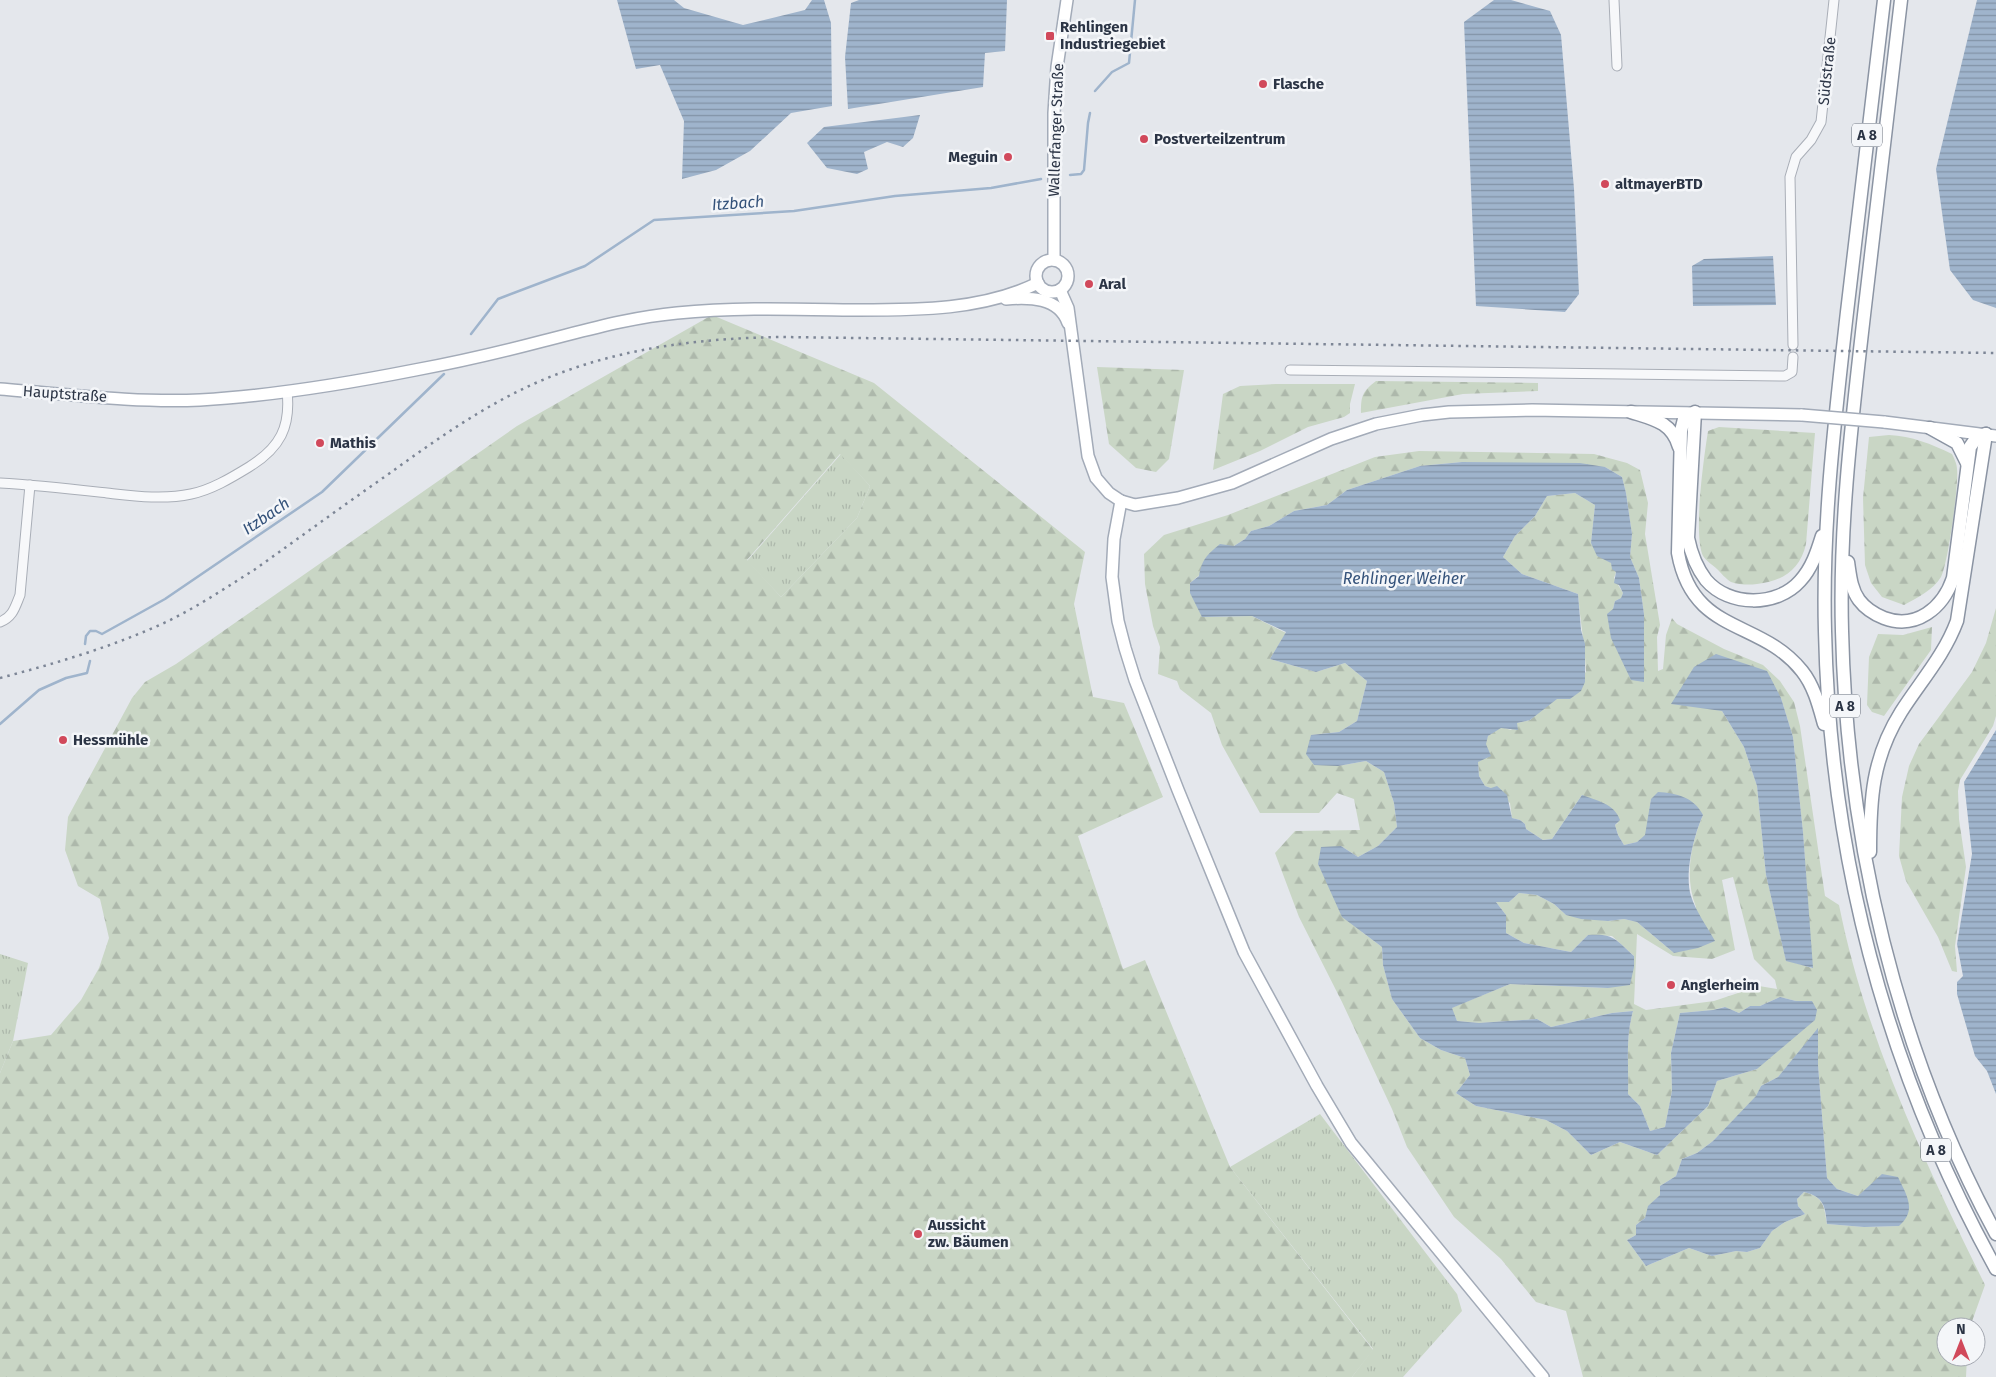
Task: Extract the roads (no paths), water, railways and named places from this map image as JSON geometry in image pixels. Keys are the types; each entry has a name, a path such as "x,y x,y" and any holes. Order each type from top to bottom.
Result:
{"highway":[{"name":"A 8","path":"1884,0 1837,392 1827,519 1825,630 1829,721 1835,775 1853,885 1875,977 1889,1025 1913,1093 1938,1155 1996,1269"},
{"name":"A 8","path":"1901,0 1854,394 1844,529 1842,629 1847,728 1860,832 1892,972 1906,1020 1929,1087 1954,1148 1996,1234"},
{"path":"1631,412 1649,417 1667,426 1676,436 1680,452"},
{"path":"1695,412 1688,538 1691,553 1698,568 1708,581 1720,591 1735,598 1753,601 1770,599 1785,593 1799,582 1810,569 1827,519"},
{"path":"1695,412 1684,419 1681,431 1678,553 1681,572 1688,587 1707,609 1720,619 1780,651 1803,672 1818,703 1835,775"},
{"path":"1930,428 1957,442 1964,453 1969,467"},
{"path":"1844,529 1851,580 1862,603 1873,612 1887,619 1905,621 1931,612 1944,599 1953,578 1969,467 1970,447 1977,437 1991,435 1957,622 1946,647 1892,727 1882,750 1875,774 1870,805 1870,881"}],"main road":[{"name":"Wallerfanger Straße","path":"1054,260 1055,106 1057,67 1066,0"},
{"path":"1054,260 1067,270 1068,282 1060,290 1050,292 1041,287 1036,277 1044,263 1054,260"},
{"path":"986,300 1038,283"},
{"path":"1060,290 1068,308 1091,467 1096,478 1109,493 1121,501 1135,505 1178,498 1232,482 1340,436 1376,424 1449,412 1532,410 1695,412 1802,416 1884,422 1991,435"},
{"path":"986,300 1038,299 1060,310 1066,317 1070,331"},
{"name":"Hauptstraße","path":"0,389 130,399 199,400 287,391 414,370 488,355 598,327 674,313 751,309 936,309 986,300"},
{"path":"1121,501 1114,539 1112,577 1118,621 1125,648 1135,680 1174,781 1244,952 1351,1144 1543,1377"}],"street":[{"path":"1614,0 1617,66"},
{"name":"Südstraße","path":"1793,345 1790,177 1796,157 1811,140 1821,122 1834,0"},
{"path":"1290,370 1549,375 1785,376 1792,372 1793,358"},
{"path":"0,483 168,497 191,494 212,488 261,460 273,448 282,436 287,417 287,391"},
{"path":"0,622 8,619 15,610 20,595 30,485"}],"water":[{"path":"617,0 674,0 684,8 743,25 805,10 812,0 824,0 831,23 832,106 791,113 750,151 716,170 682,179 684,121 660,65 636,69"},
{"path":"859,0 1007,0 1005,51 985,53 983,87 848,109 845,57 851,3"},
{"path":"1494,0 1511,0 1550,11 1561,35 1574,189 1579,294 1565,312 1476,306 1464,22"},
{"path":"1977,0 1996,0 1996,308 1973,300 1950,270 1936,169"},
{"path":"920,115 913,138 903,147 887,142 864,152 868,169 857,174 827,168 807,143 824,127"},
{"path":"1773,256 1776,305 1693,306 1692,266 1704,259"},
{"name":"Rehlinger Weiher","path":"1462,462 1580,463 1605,467 1622,477 1632,534 1630,557 1639,578 1644,614 1644,682 1631,680 1611,638 1607,614 1613,609 1615,601 1621,598 1623,593 1619,585 1614,583 1616,572 1612,569 1611,563 1597,556 1591,543 1595,505 1575,493 1547,496 1535,516 1515,536 1503,557 1522,574 1578,594 1581,630 1585,644 1585,682 1581,691 1570,699 1557,699 1530,720 1517,723 1518,730 1501,728 1488,736 1486,744 1491,756 1478,762 1479,776 1485,786 1491,788 1497,786 1507,795 1512,818 1520,820 1525,824 1526,829 1543,840 1552,839 1582,795 1604,803 1614,810 1620,820 1615,825 1624,845 1637,842 1645,835 1651,799 1658,792 1671,793 1690,800 1703,815 1696,833 1691,855 1689,887 1696,908 1715,941 1698,948 1674,953 1637,922 1624,919 1608,921 1581,919 1566,915 1554,904 1537,895 1519,893 1509,902 1496,902 1506,915 1506,933 1524,943 1571,952 1588,935 1604,935 1614,939 1634,956 1634,967 1630,985 1608,988 1510,984 1452,1008 1457,1021 1479,1023 1537,1019 1551,1027 1612,1013 1633,1011 1628,1042 1628,1094 1640,1106 1650,1131 1665,1127 1672,1091 1671,1053 1680,1013 1725,1007 1739,1013 1750,1006 1760,1006 1780,997 1796,1001 1812,1001 1817,1010 1815,1020 1757,1069 1717,1081 1708,1106 1657,1155 1620,1142 1591,1155 1567,1131 1546,1120 1476,1106 1456,1093 1470,1075 1465,1058 1441,1050 1420,1038 1392,999 1383,965 1382,947 1342,917 1318,864 1321,847 1341,846 1358,857 1378,846 1397,827 1394,803 1384,772 1366,761 1338,766 1314,765 1306,754 1311,735 1339,732 1357,721 1367,681 1345,663 1316,672 1270,659 1286,632 1252,616 1202,617 1190,593 1190,583 1199,576 1206,558 1220,544 1234,546 1245,539 1251,531 1269,526 1294,511 1327,505 1347,490 1420,466"},
{"path":"1716,654 1767,671 1781,698 1793,737 1803,832 1813,968 1786,961 1766,875 1757,786 1744,747 1722,711 1671,704 1694,667"},
{"path":"1996,730 1996,1094 1987,1071 1975,1056 1957,994 1957,982 1963,976 1957,944 1972,854 1964,782"},
{"path":"1818,1028 1818,1065 1827,1178 1837,1189 1858,1196 1882,1174 1898,1177 1909,1203 1908,1214 1904,1220 1899,1226 1864,1227 1827,1224 1824,1207 1820,1200 1804,1192 1797,1199 1798,1206 1805,1214 1785,1222 1772,1231 1760,1248 1747,1252 1736,1251 1712,1256 1689,1248 1646,1266 1627,1240 1636,1235 1636,1225 1645,1218 1648,1206 1660,1195 1660,1186 1676,1176 1682,1159 1697,1153 1713,1141 1756,1096 1761,1086 1778,1077"}],"waterway":[{"name":"Itzbach","path":"1095,91 1112,72 1129,63 1135,0"},
{"name":"Itzbach","path":"1070,175 1081,174 1084,170 1090,113"},
{"name":"Itzbach","path":"471,334 498,299 585,266 654,220 794,211 895,196 991,188 1041,179"},
{"name":"Itzbach","path":"85,644 86,636 90,631 102,634 165,599 322,492 444,374"},
{"name":"Itzbach","path":"0,724 39,690 66,678 87,673 90,661"}],"railway":[{"path":"0,678 98,649 155,627 193,608 254,570 410,458 473,416 539,381 590,363 671,345 727,339 783,337 1996,353"}],"place":[{"name":"Rehlingen Industriegebiet","path":"1050,36"},
{"name":"Flasche","path":"1263,84"},
{"name":"Postverteilzentrum","path":"1144,139"},
{"name":"Meguin","path":"1008,157"},
{"name":"altmayerBTD","path":"1605,184"},
{"name":"Aral","path":"1089,284"},
{"name":"Mathis","path":"320,443"},
{"name":"Hessmühle","path":"63,740"},
{"name":"Anglerheim","path":"1671,985"},
{"name":"Aussicht zw. Bäumen","path":"918,1234"}]}
